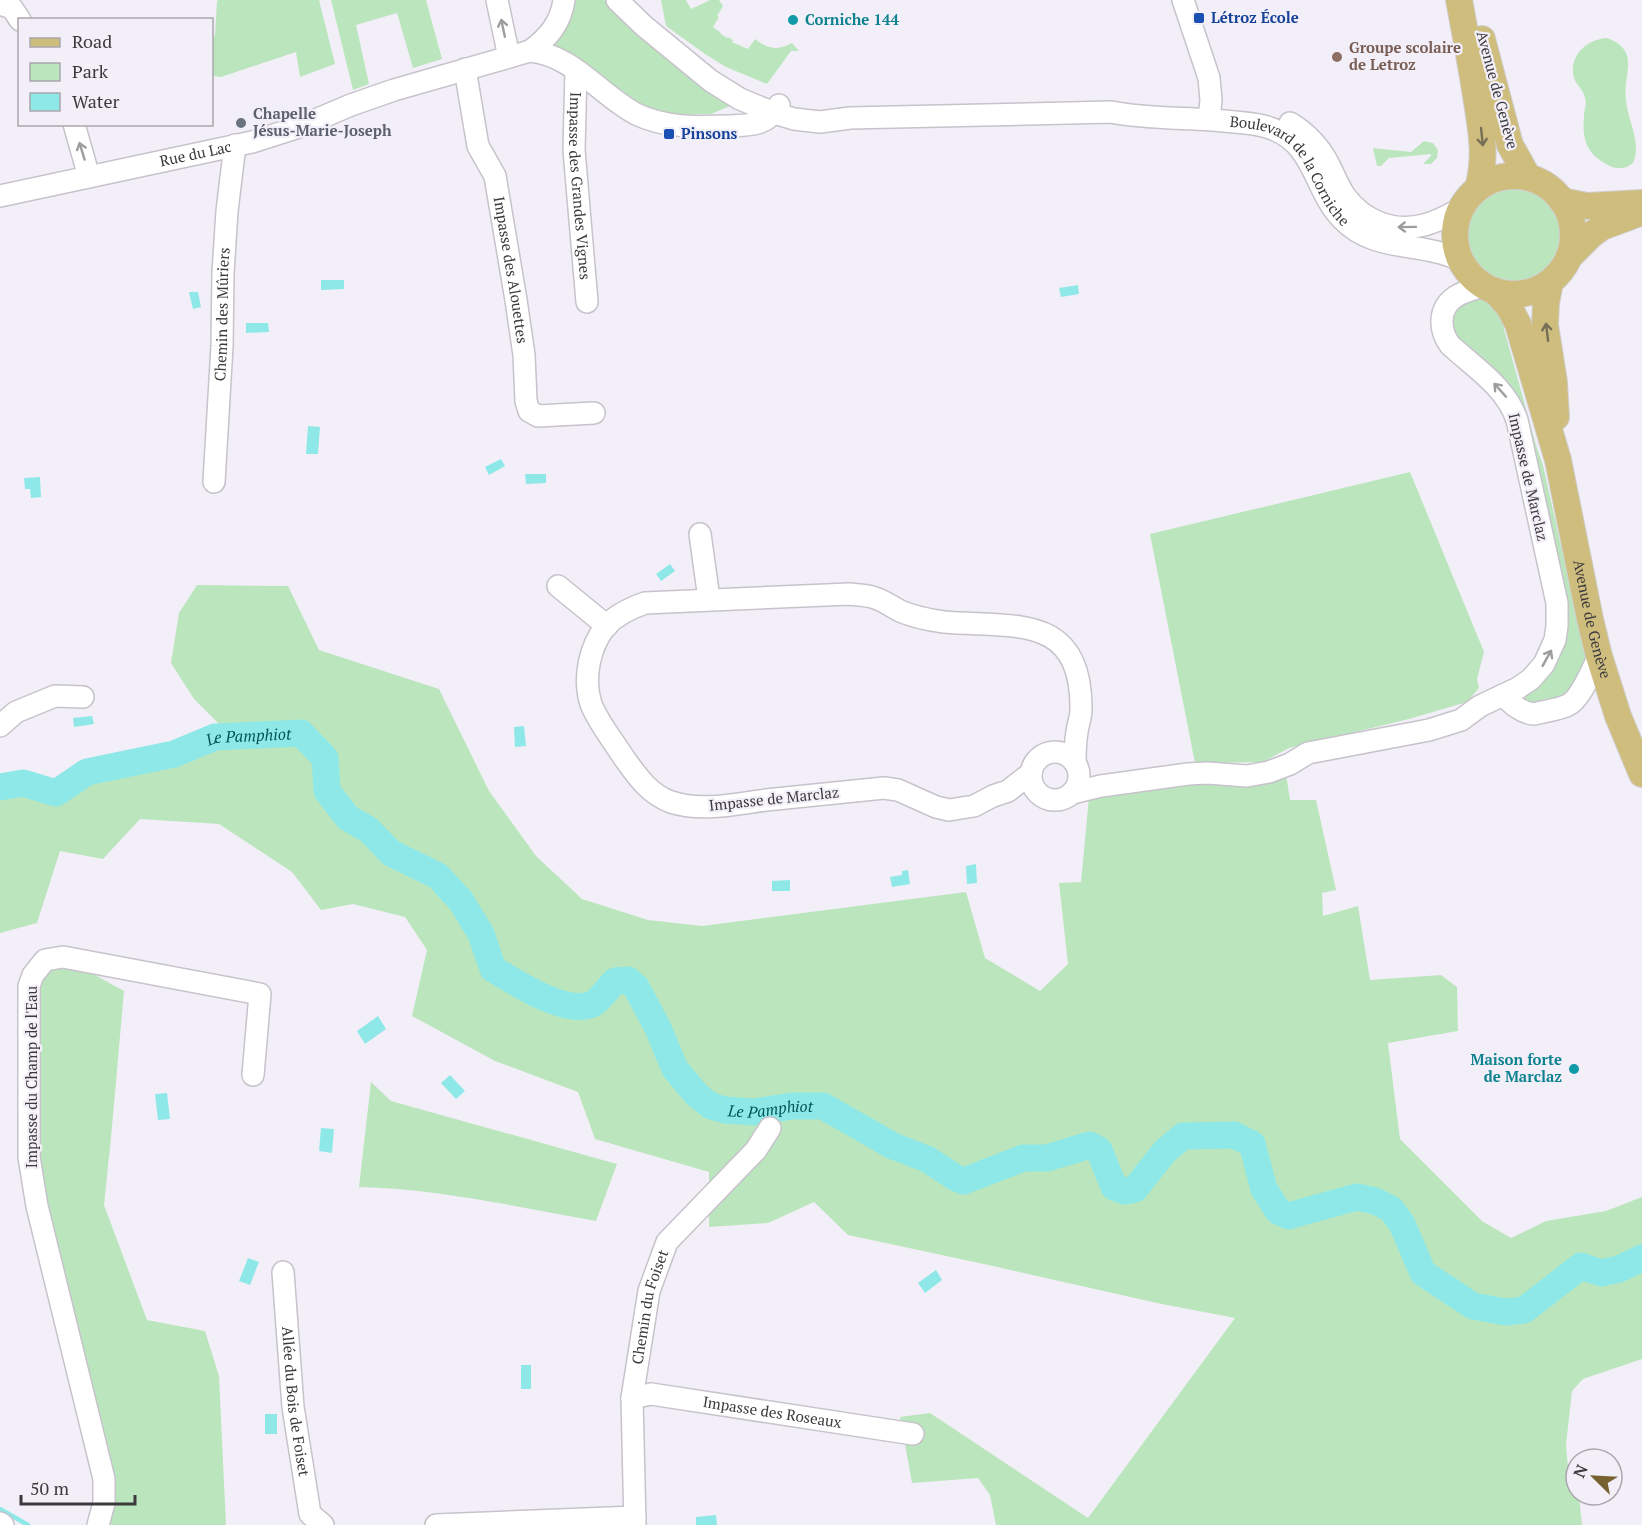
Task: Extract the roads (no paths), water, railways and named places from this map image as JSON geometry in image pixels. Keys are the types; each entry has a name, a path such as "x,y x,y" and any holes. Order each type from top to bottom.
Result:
{"main road":[{"name":"Avenue de Genève","path":"1459,0 1482,132 1484,162 1478,188"},
{"name":"Avenue de Genève","path":"1473,0 1508,140 1528,177"},
{"path":"1507,176 1528,177 1544,184 1557,194 1568,209 1573,228 1572,248 1564,267 1550,282 1524,294 1504,294 1489,289 1472,277 1460,260 1455,228 1462,208 1478,188 1507,176"},
{"path":"1562,201 1587,206 1642,203"},
{"path":"1569,257 1602,227 1642,212"},
{"name":"Avenue de Genève","path":"1550,282 1545,309 1545,325 1554,382 1558,460"},
{"name":"Avenue de Genève","path":"1489,289 1509,307 1518,324 1558,460 1599,656 1618,716 1642,774"}],"street":[{"path":"497,0 509,57"},
{"name":"Rue du Lac","path":"0,196 258,141 382,94 530,51 542,42 554,28 562,12 564,0"},
{"name":"Boulevard de la Corniche","path":"617,0 717,86 811,122 850,118 1111,112 1136,116 1210,112 1262,112 1272,115 1290,123 1301,138 1313,141 1325,157 1331,205 1344,221 1369,238 1389,244 1437,252 1460,260"},
{"path":"1183,0 1210,84 1210,112"},
{"path":"0,4 12,8 19,18"},
{"path":"530,51 545,53 576,70 624,107 657,122 695,127 754,125 764,122 769,105"},
{"name":"Impasse des Alouettes","path":"465,69 478,146 495,176 524,355 526,401 529,411 538,416 594,413"},
{"name":"Impasse des Grandes Vignes","path":"576,70 574,150 587,302"},
{"path":"75,126 89,177"},
{"name":"Chemin des Mûriers","path":"214,482 227,210 234,145"},
{"name":"Boulevard de la Corniche","path":"1329,184 1345,196 1357,210 1372,220 1389,226 1408,228 1425,225 1462,208"},
{"name":"Impasse de Marclaz","path":"1008,791 1040,795 1056,800 1072,793 1101,786 1188,774 1247,776 1269,772 1290,764 1308,753 1429,729 1461,720 1480,706 1518,688 1531,679 1544,664 1555,640 1558,614 1513,410 1500,389 1450,345 1442,328 1443,312 1449,302 1459,295 1489,289"},
{"path":"700,534 709,599"},
{"path":"558,586 607,626"},
{"name":"Impasse de Marclaz","path":"1072,793 1079,778 1074,745 1082,712 1078,679 1071,658 1059,643 1044,633 1014,625 944,622 916,617 874,597 849,594 645,603 618,616 607,626 595,645 588,667 587,687 592,705 601,724 640,781 670,802 703,807 884,788 898,790 936,807 949,810 974,806 1008,791 1031,773 1039,758 1053,752 1077,729"},
{"path":"1503,695 1520,709 1534,714 1567,706 1579,694 1599,656"},
{"path":"0,726 16,712 55,696 83,697"},
{"path":"1053,752 1068,756 1077,767 1101,786"},
{"path":"1031,773 1032,782 1040,795"},
{"name":"Impasse du Champ de l'Eau","path":"99,1525 105,1497 104,1479 37,1206 28,1157 29,986 33,975 45,960 63,957 260,994 253,1075"},
{"name":"Chemin du Foiset","path":"635,1521 632,1398 649,1291 667,1242 756,1150 770,1128"},
{"name":"Allée du Bois de Foiset","path":"284,1272 294,1418 310,1514 323,1525"},
{"name":"Impasse des Roseaux","path":"632,1398 651,1394 913,1434"},
{"path":"436,1525 635,1521"}],"water":[{"path":"321,280 344,280 344,289 321,290"},
{"path":"1078,285 1079,294 1061,297 1059,288"},
{"path":"189,292 198,292 201,307 193,309"},
{"path":"246,323 268,323 269,332 246,333"},
{"path":"308,426 320,427 318,454 306,454"},
{"path":"501,459 505,466 489,475 485,467"},
{"path":"525,474 546,474 546,483 526,484"},
{"path":"40,477 41,497 31,498 30,489 25,489 24,478"},
{"path":"670,564 675,571 661,581 656,574"},
{"path":"92,716 94,724 74,727 73,718"},
{"path":"524,726 526,746 515,747 514,727"},
{"path":"976,864 977,883 967,884 966,866"},
{"path":"908,870 910,884 892,887 890,877 902,875 902,871"},
{"path":"790,880 790,891 772,891 772,881"},
{"path":"378,1016 386,1029 365,1044 357,1031"},
{"path":"450,1075 465,1091 456,1099 441,1083"},
{"path":"167,1093 170,1119 158,1120 155,1094"},
{"path":"321,1128 334,1129 332,1153 319,1151"},
{"path":"248,1258 259,1262 250,1285 239,1281"},
{"path":"936,1270 942,1280 925,1293 918,1283"},
{"path":"521,1365 531,1365 531,1389 521,1389"},
{"path":"265,1414 277,1414 277,1434 265,1434"},
{"path":"716,1515 717,1525 696,1525 696,1517"}],"waterway":[{"name":"Le Pamphiot","path":"0,787 23,783 56,793 87,772 174,754 215,737 301,733 325,758 327,791 348,818 369,830 391,853 438,876 461,901 481,934 493,969 555,1002 581,1006 594,1003 615,981 628,980 636,987 658,1028 675,1069 697,1095 711,1106 725,1110 753,1112 792,1106 823,1106 893,1146 927,1159 964,1181 1023,1158 1047,1158 1090,1145 1099,1150 1114,1187 1125,1191 1135,1189 1165,1151 1183,1136 1234,1135 1252,1144 1264,1189 1278,1211 1288,1216 1357,1197 1375,1201 1391,1209 1402,1224 1423,1273 1473,1306 1505,1312 1524,1310 1581,1266 1601,1273 1619,1269 1642,1258"},
{"path":"0,1509 28,1525"}],"place":[{"name":"Létroz École","path":"1199,18"},
{"name":"Corniche 144","path":"793,20"},
{"name":"Groupe scolaire de Letroz","path":"1337,57"},
{"name":"Chapelle Jésus-Marie-Joseph","path":"241,123"},
{"name":"Pinsons","path":"669,134"},
{"name":"Maison forte de Marclaz","path":"1574,1069"}]}
